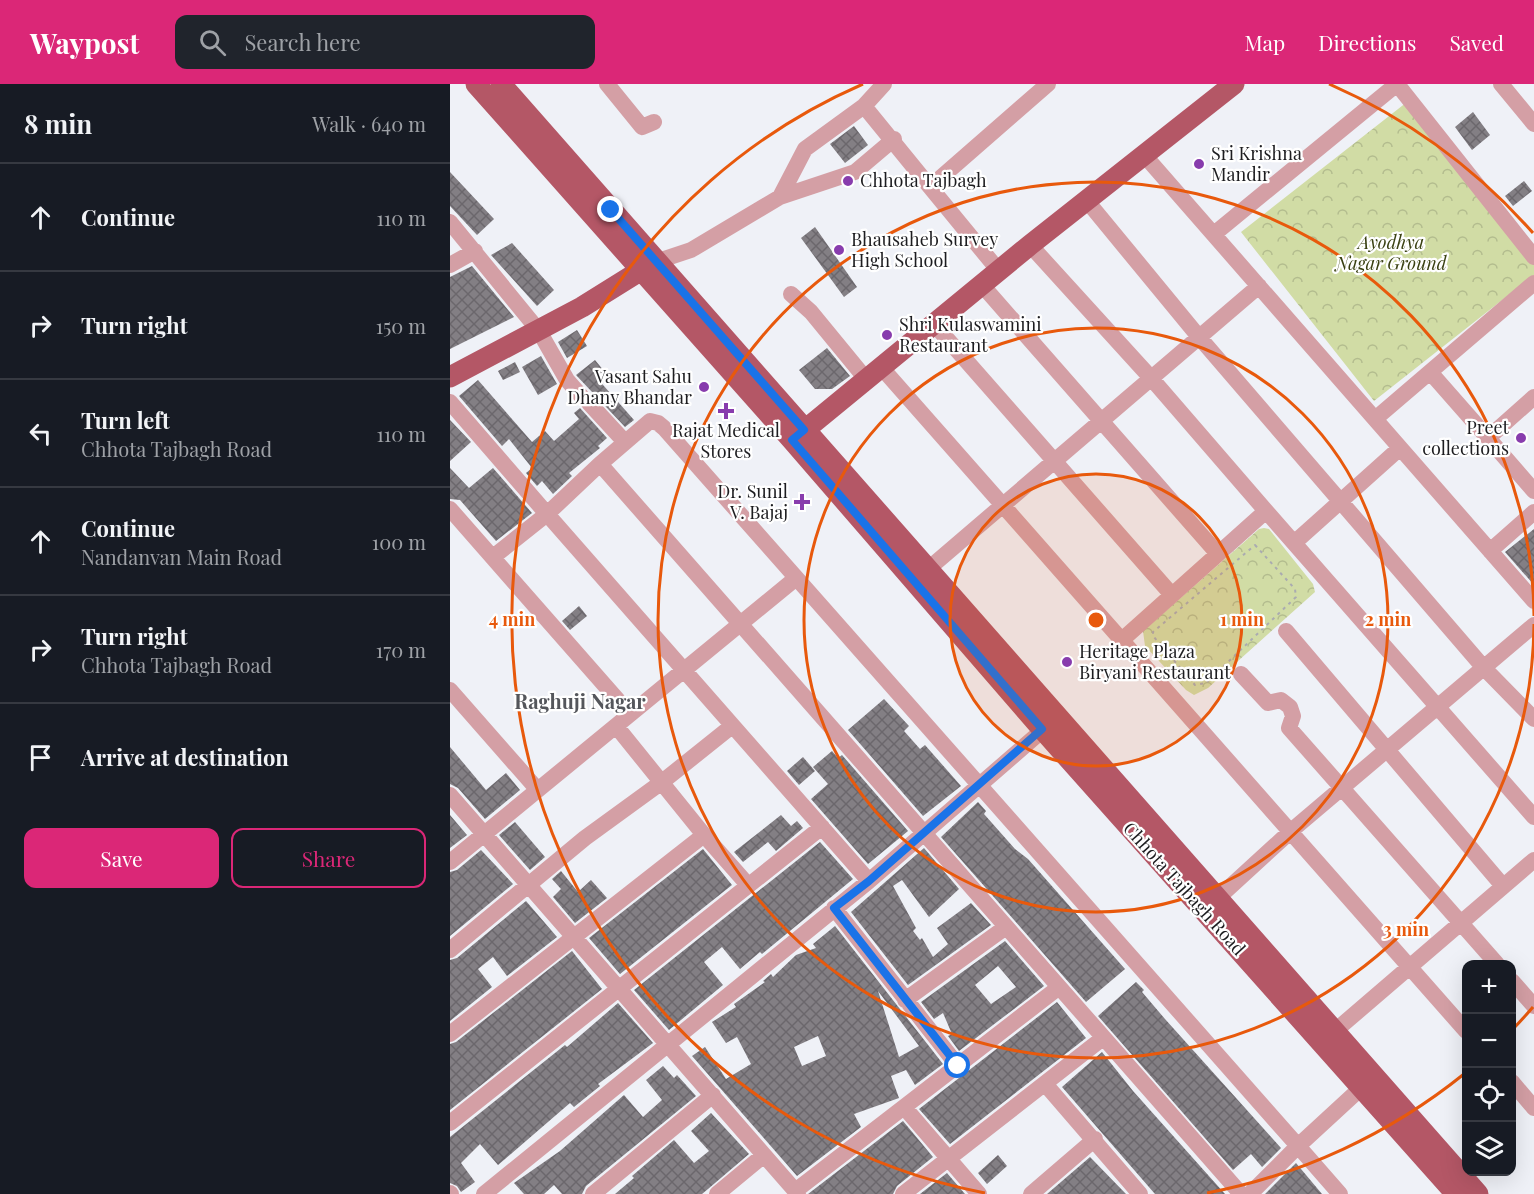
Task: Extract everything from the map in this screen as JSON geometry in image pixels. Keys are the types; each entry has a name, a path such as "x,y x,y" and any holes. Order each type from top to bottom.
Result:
{"main road":[{"path":"476,84 648,266"},
{"path":"501,84 648,266"},
{"path":"798,435 1030,245 1234,84"},
{"path":"450,377 539,331 648,266"},
{"name":"Chhota Tajbagh Road","path":"648,266 1210,905 1361,1088 1456,1194"},
{"path":"1210,905 1335,1031 1478,1194"}],"street":[{"path":"607,84 642,127 654,122"},
{"path":"780,197 806,150 864,106 884,84"},
{"path":"930,187 1047,84"},
{"path":"1214,234 1397,84 1534,257"},
{"path":"1501,84 1534,124"},
{"path":"864,106 894,139 999,271"},
{"path":"648,266 691,250 780,197 855,172 894,139"},
{"path":"1145,156 1534,602"},
{"path":"1087,201 1198,337 1484,668 1534,719"},
{"path":"450,222 539,331 567,380 625,442"},
{"path":"1030,245 1151,378 1534,817"},
{"path":"450,265 475,251"},
{"path":"1375,419 1534,283"},
{"path":"982,285 1218,554"},
{"path":"921,575 1259,286"},
{"path":"791,294 874,373 1004,504 1462,1025"},
{"path":"934,324 1056,460 1172,595"},
{"path":"1430,372 1534,491"},
{"path":"1488,438 1534,397"},
{"path":"450,402 869,881"},
{"path":"493,557 547,514 650,421 658,423 1340,1194"},
{"path":"1294,543 1400,448"},
{"path":"600,464 1240,1194"},
{"path":"450,509 630,714"},
{"path":"1123,639 1266,511"},
{"path":"1490,551 1534,512"},
{"path":"450,862 795,579"},
{"path":"1210,905 1291,831 1534,625"},
{"path":"1286,631 1503,886"},
{"path":"1241,674 1268,703 1281,700 1290,707 1293,716 1289,728 1493,960"},
{"path":"450,690 537,789"},
{"path":"484,1194 869,881 1050,724"},
{"path":"615,726 748,885"},
{"path":"450,950 585,838 662,782 732,726"},
{"path":"450,795 573,938 619,986 796,1193 1058,988"},
{"path":"450,1123 619,986 822,827"},
{"path":"450,1034 704,835"},
{"path":"1335,1031 1534,860"},
{"path":"834,908 958,1066"},
{"path":"905,1000 1006,927"},
{"path":"1516,984 1531,997 1516,1005"},
{"path":"903,1194 1046,1085 1103,1038"},
{"path":"1046,1085 1141,1194"},
{"path":"1516,1087 1534,1108"},
{"path":"1250,1194 1361,1088"},
{"path":"593,1194 713,1095"},
{"path":"904,1107 979,1194"},
{"path":"1031,1194 1095,1140"},
{"path":"717,1194 764,1155"}],"path":[{"path":"1255,545 1295,589 1296,597 1206,683 1195,685 1153,636 1153,632 1255,545"}],"green space":[{"name":"Ayodhya Nagar Ground","path":"1407,102 1534,264 1534,275 1374,401 1241,232"},
{"path":"1259,529 1269,529 1313,584 1315,592 1208,688 1194,695 1186,690 1145,646 1143,631"}],"building":[{"path":"1473,112 1490,135 1472,150 1455,127"},
{"path":"854,126 868,145 845,163 830,144"},
{"path":"450,172 494,219 477,235 450,206"},
{"path":"1524,181 1532,191 1513,206 1505,196"},
{"path":"815,227 857,287 844,297 801,238"},
{"path":"512,243 554,290 537,306 491,255"},
{"path":"472,266 514,317 450,349 450,277"},
{"path":"577,330 587,346 567,358 558,342"},
{"path":"827,348 850,376 832,389 815,389 799,370"},
{"path":"541,356 557,384 538,395 522,367"},
{"path":"595,360 604,371 596,377 634,420 625,427 576,375"},
{"path":"515,362 520,372 503,380 498,371"},
{"path":"478,380 532,442 545,431 554,441 579,419 574,413 580,408 607,438 598,446 600,448 569,473 572,476 553,494 542,481 537,486 526,473 532,468 509,439 502,446 459,396"},
{"path":"450,420 471,442 450,461"},
{"path":"450,468 469,488 493,468 532,513 496,541 460,500 450,499"},
{"path":"1534,529 1534,585 1505,552"},
{"path":"579,606 587,616 570,630 562,621"},
{"path":"884,699 909,726 904,731 920,749 925,745 961,786 923,816 848,730"},
{"path":"450,747 486,790 506,773 520,790 485,819 458,788 450,784"},
{"path":"832,751 838,758 842,755 908,831 868,864 811,799 828,784 813,767"},
{"path":"803,757 815,771 799,785 787,771"},
{"path":"978,802 986,811 984,814 1015,849 1028,859 1125,969 1086,1002 941,837"},
{"path":"450,815 467,835 450,848"},
{"path":"781,815 791,826 797,821 803,828 776,851 768,842 743,862 734,852"},
{"path":"515,822 545,857 530,870 499,835"},
{"path":"820,842 853,879 762,954 760,952 740,969 722,947 704,962 723,985 669,1030 634,990"},
{"path":"924,848 959,889 929,917 902,880 893,886 916,928 913,931 920,940 922,938 933,957 948,944 937,928 971,903 991,925 908,985 851,912"},
{"path":"703,849 732,885 620,974 589,938"},
{"path":"481,850 513,884 450,936 450,872 457,870"},
{"path":"561,871 578,892 591,880 607,898 575,923 553,897 561,889 552,879"},
{"path":"526,901 557,937 507,976 493,957 478,969 492,987 450,1021 450,960 457,958"},
{"path":"835,926 943,1064 915,1085 906,1070 891,1076 899,1098 854,1114 861,1127 797,1176 692,1056 705,1047 726,1079 751,1064 737,1037 726,1043 712,1022 736,1007 734,1004 765,982 763,981 771,974 773,977 796,955 816,948 813,944","holes":["878,991 919,1046 899,1057","818,1036 826,1056 802,1066 794,1047"]},
{"path":"1005,941 1044,986 959,1051 948,1036 952,1034 943,1013 934,1019 921,1002","holes":["998,966 1016,987 991,1004 975,985"]},
{"path":"572,951 602,989 450,1110 450,1044 456,1042"},
{"path":"1136,982 1165,1019 1281,1148 1262,1167 1251,1154 1233,1170 1098,1016"},
{"path":"1057,1002 1086,1038 950,1144 919,1109"},
{"path":"618,1003 653,1043 598,1084 600,1086 574,1107 570,1103 498,1165 480,1144 461,1163 475,1182 461,1192 457,1186 450,1183 450,1137 565,1045 567,1047"},
{"path":"1102,1052 1133,1091 1225,1194 1155,1194 1062,1087"},
{"path":"663,1066 674,1078 677,1075 696,1096 586,1186 582,1194 562,1194 554,1185 544,1194 524,1194 514,1183 560,1151 624,1095 643,1117 662,1100 646,1080"},
{"path":"711,1113 749,1154 708,1189 702,1194 615,1194 634,1178 632,1176 674,1140 694,1163 709,1151 691,1131"},
{"path":"903,1121 933,1157 897,1186 893,1194 808,1194"},
{"path":"998,1155 1007,1166 987,1184 978,1173"},
{"path":"1090,1157 1126,1194 1047,1194"},
{"path":"1296,1163 1322,1194 1265,1194"},
{"path":"947,1173 965,1194 920,1194"}],"place":[{"name":"Sri Krishna Mandir","path":"1199,164"},
{"name":"Chhota Tajbagh","path":"848,181"},
{"name":"Bhausaheb Survey High School","path":"839,250"},
{"name":"Shri Kulaswamini Restaurant","path":"887,335"},
{"name":"Vasant Sahu Dhany Bhandar","path":"704,387"},
{"name":"Rajat Medical Stores","path":"726,411"},
{"name":"Preet collections","path":"1521,438"},
{"name":"Dr. Sunil V. Bajaj","path":"802,502"},
{"name":"Heritage Plaza Biryani Restaurant","path":"1067,662"}],"district":[{"name":"Raghuji Nagar","path":"580,702"}],"route":[{"path":"611,210 804,430 792,440 1042,729 979,787 834,908 958,1066"}]}
